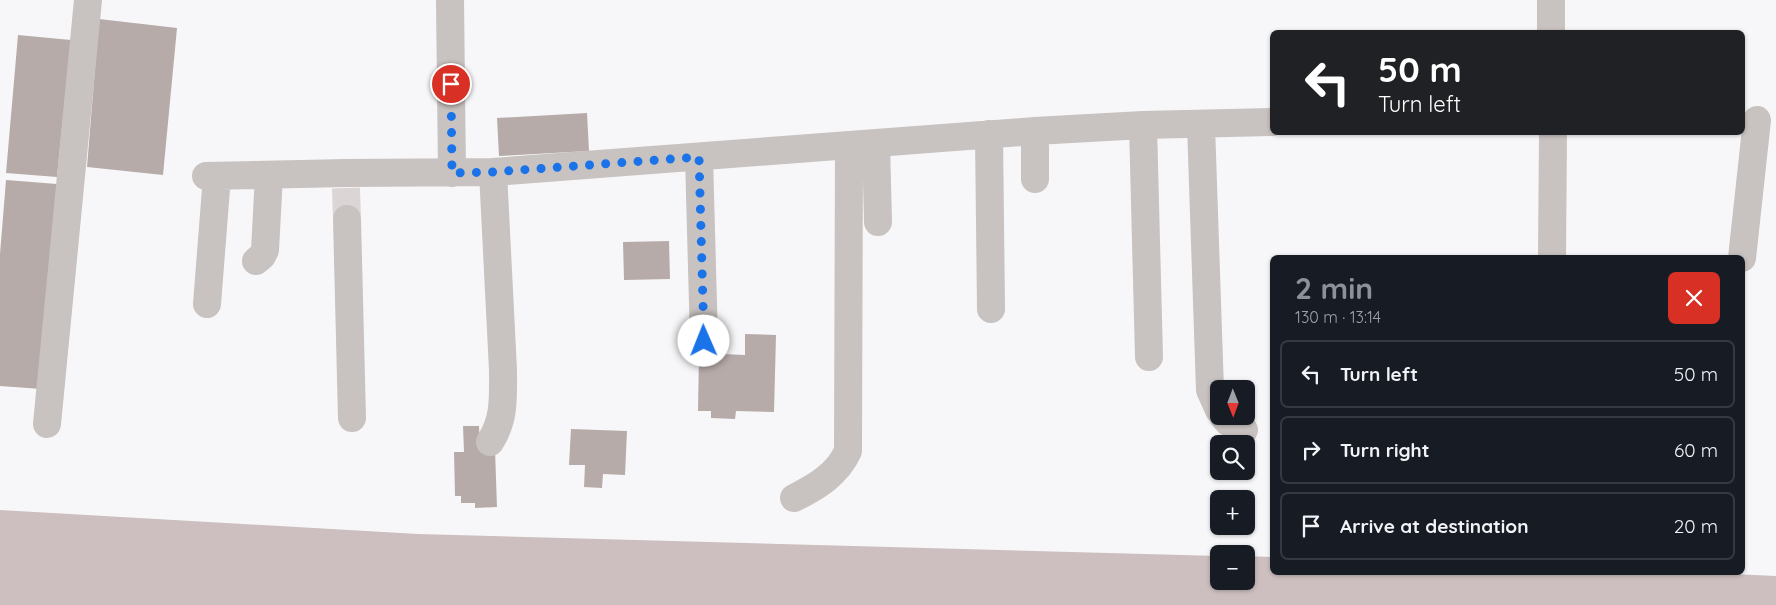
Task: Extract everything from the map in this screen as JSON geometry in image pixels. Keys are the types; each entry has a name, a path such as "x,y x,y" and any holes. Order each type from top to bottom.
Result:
{"street":[{"path":"47,424 88,0"},
{"path":"450,0 452,173"},
{"path":"1551,0 1551,30"},
{"path":"1742,255 1759,120"},
{"path":"207,304 212,176 268,175 346,181 452,173 493,172 1035,131 1143,125 1270,122"},
{"path":"1143,125 1149,357"},
{"path":"1201,125 1210,390"},
{"path":"1035,131 1036,179"},
{"path":"989,134 990,309"},
{"path":"1552,255 1553,135"},
{"path":"876,143 878,222"},
{"path":"794,498 824,481 844,460 848,451 848,145"},
{"path":"699,157 704,341"},
{"path":"490,442 501,420 503,386 493,172"},
{"path":"256,261 265,250 268,175"},
{"path":"347,219 352,418"}],"shaded area":[{"path":"0,510 418,534 1210,556 1210,590 1255,590 1255,556 1270,557 1270,575 1776,576 1776,605 0,605"}],"building":[{"path":"99,19 177,28 163,175 87,167"},
{"path":"18,35 71,40 57,177 6,173"},
{"path":"587,113 589,151 499,156 497,118"},
{"path":"6,180 57,184 41,389 0,386 0,254"},
{"path":"669,241 670,279 624,280 623,242"},
{"path":"745,334 776,335 774,412 736,411 735,419 711,418 711,411 698,411 699,353 745,355"},
{"path":"463,426 479,426 480,450 495,450 497,507 475,508 475,503 461,503 461,496 455,496 454,452 464,452"},
{"path":"571,429 627,431 625,475 603,474 602,488 584,487 585,465 569,465"}],"tunnel":[{"path":"346,188 347,219"}],"route":[{"path":"451,84 452,173 493,172 699,157 704,341"}]}
